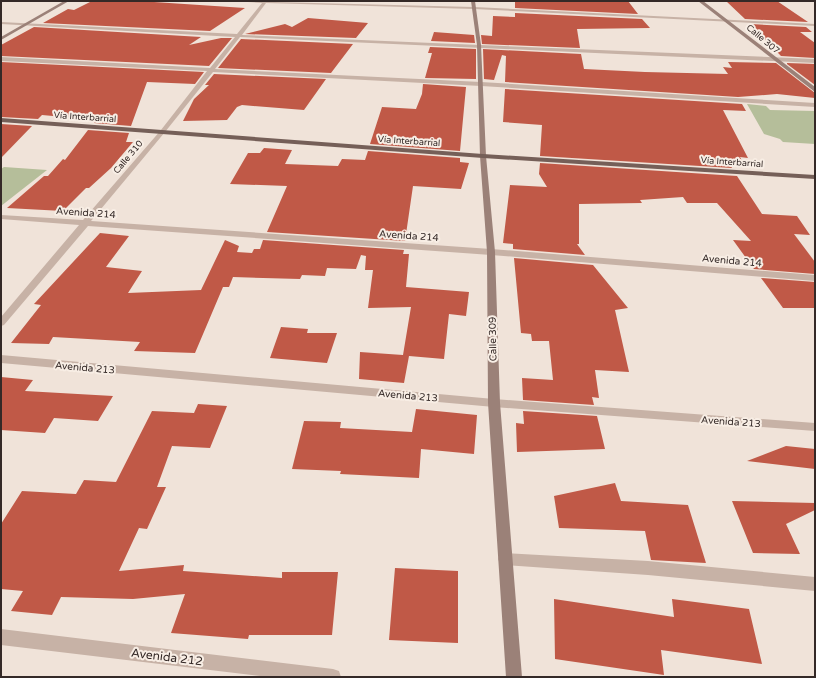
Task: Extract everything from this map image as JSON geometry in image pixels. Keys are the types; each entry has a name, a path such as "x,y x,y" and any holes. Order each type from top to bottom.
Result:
{"main road":[{"name":"Vía Interbarrial","path":"1,120 483,156 815,177"}],"street":[{"path":"1,39 67,1"},
{"path":"234,1 474,5 730,22 815,25"},
{"name":"Calle 307","path":"700,1 730,22 774,60 815,90"},
{"name":"Calle 310","path":"1,323 163,131 266,2"},
{"name":"Calle 309","path":"474,5 479,45 483,156 491,252 494,403 514,677"},
{"path":"1,23 239,36 479,45 815,61"},
{"path":"1,59 481,84 815,105"},
{"name":"Avenida 214","path":"1,217 491,252 815,278"},
{"name":"Avenida 213","path":"1,359 494,403 815,427"},
{"path":"505,559 648,568 815,584"},
{"name":"Avenida 212","path":"1,637 333,677"}],"green space":[{"path":"747,104 766,106 770,110 815,111 815,144 783,142 780,139 764,134"},
{"path":"4,167 47,170 1,206 1,169"}],"building":[{"path":"92,1 139,1 245,8 210,31 43,23 68,9 74,10"},
{"path":"515,1 628,1 638,14 515,8"},
{"path":"726,1 777,1 808,22 745,19"},
{"path":"515,13 642,19 650,28 577,29 580,48 482,44 481,35 492,36 493,16 515,17"},
{"path":"308,18 368,23 356,38 245,34 285,24 292,27"},
{"path":"750,24 806,27 812,32 800,32 815,43 815,58 781,56"},
{"path":"34,27 201,37 189,45 221,38 232,38 209,66 1,56 1,45"},
{"path":"434,32 474,35 475,43 431,41"},
{"path":"241,39 353,44 331,73 218,68"},
{"path":"430,47 476,49 476,79 425,78 432,53 428,53"},
{"path":"483,49 581,54 584,69 645,72 728,74 723,67 732,68 728,62 776,63 815,93 815,98 777,94 738,97 505,82 506,56 502,55 494,80 484,79"},
{"path":"1,62 204,72 195,84 147,82 131,126 94,123 97,120 42,115 38,119 1,117"},
{"path":"787,64 815,64 815,85"},
{"path":"214,74 326,79 304,110 242,105 237,107 227,120 183,121 194,99 209,85 205,85"},
{"path":"423,84 466,87 460,151 370,144 382,107 416,109 422,94"},
{"path":"505,89 742,104 746,111 723,110 748,158 740,157 742,161 727,159 732,168 540,156 542,125 503,122"},
{"path":"1,124 32,126 1,158"},
{"path":"88,130 129,133 126,142 133,142 111,168 89,188 86,188 63,211 7,208 44,176 48,176 63,159 65,160"},
{"path":"264,148 292,150 285,164 338,166 342,159 365,160 368,151 460,158 460,162 469,163 461,189 413,186 405,241 267,232 287,186 230,184 248,153 260,153"},
{"path":"540,163 737,176 762,214 797,216 810,235 794,234 815,262 815,274 754,269 733,240 751,241 717,203 687,203 683,197 640,200 642,203 579,204 579,244 577,244 585,255 513,249 513,244 503,243 510,185 547,187 539,174"},
{"path":"100,233 129,236 106,267 142,271 128,293 201,290 225,240 239,246 237,252 252,253 254,249 260,249 263,240 404,250 403,254 409,254 406,287 469,292 466,316 449,314 444,359 409,356 404,383 359,379 360,352 403,355 411,307 368,308 373,270 365,270 366,256 361,255 356,269 327,268 325,276 302,275 300,279 233,277 229,287 223,287 195,353 134,351 140,342 53,337 49,344 11,343 41,305 34,304"},
{"path":"514,258 593,265 628,308 615,310 629,372 595,370 599,398 592,397 594,405 523,400 522,378 553,380 549,341 532,341 531,334 521,333"},
{"path":"761,278 815,282 815,308 783,308"},
{"path":"281,327 308,329 307,333 337,333 327,363 270,358"},
{"path":"1,377 33,380 25,391 113,396 98,421 54,418 45,433 1,430"},
{"path":"198,404 227,406 210,448 172,446 157,487 166,487 147,529 139,528 119,571 184,565 183,571 282,578 282,572 338,572 332,635 249,635 248,639 171,633 185,594 133,599 61,597 52,615 11,611 23,591 1,589 1,524 22,491 76,494 84,480 116,482 152,411 194,413"},
{"path":"416,409 477,415 474,454 421,449 419,478 340,474 341,471 292,469 304,421 341,422 340,428 412,432"},
{"path":"523,411 597,416 605,449 517,452 516,423 524,424"},
{"path":"786,446 815,449 815,469 747,461"},
{"path":"615,483 621,501 688,505 706,563 651,560 645,531 559,528 554,496"},
{"path":"732,501 815,503 815,510 786,524 800,554 753,553"},
{"path":"395,568 458,571 458,643 389,640"},
{"path":"554,599 674,617 672,599 749,609 762,664 661,650 664,675 555,659"}]}
